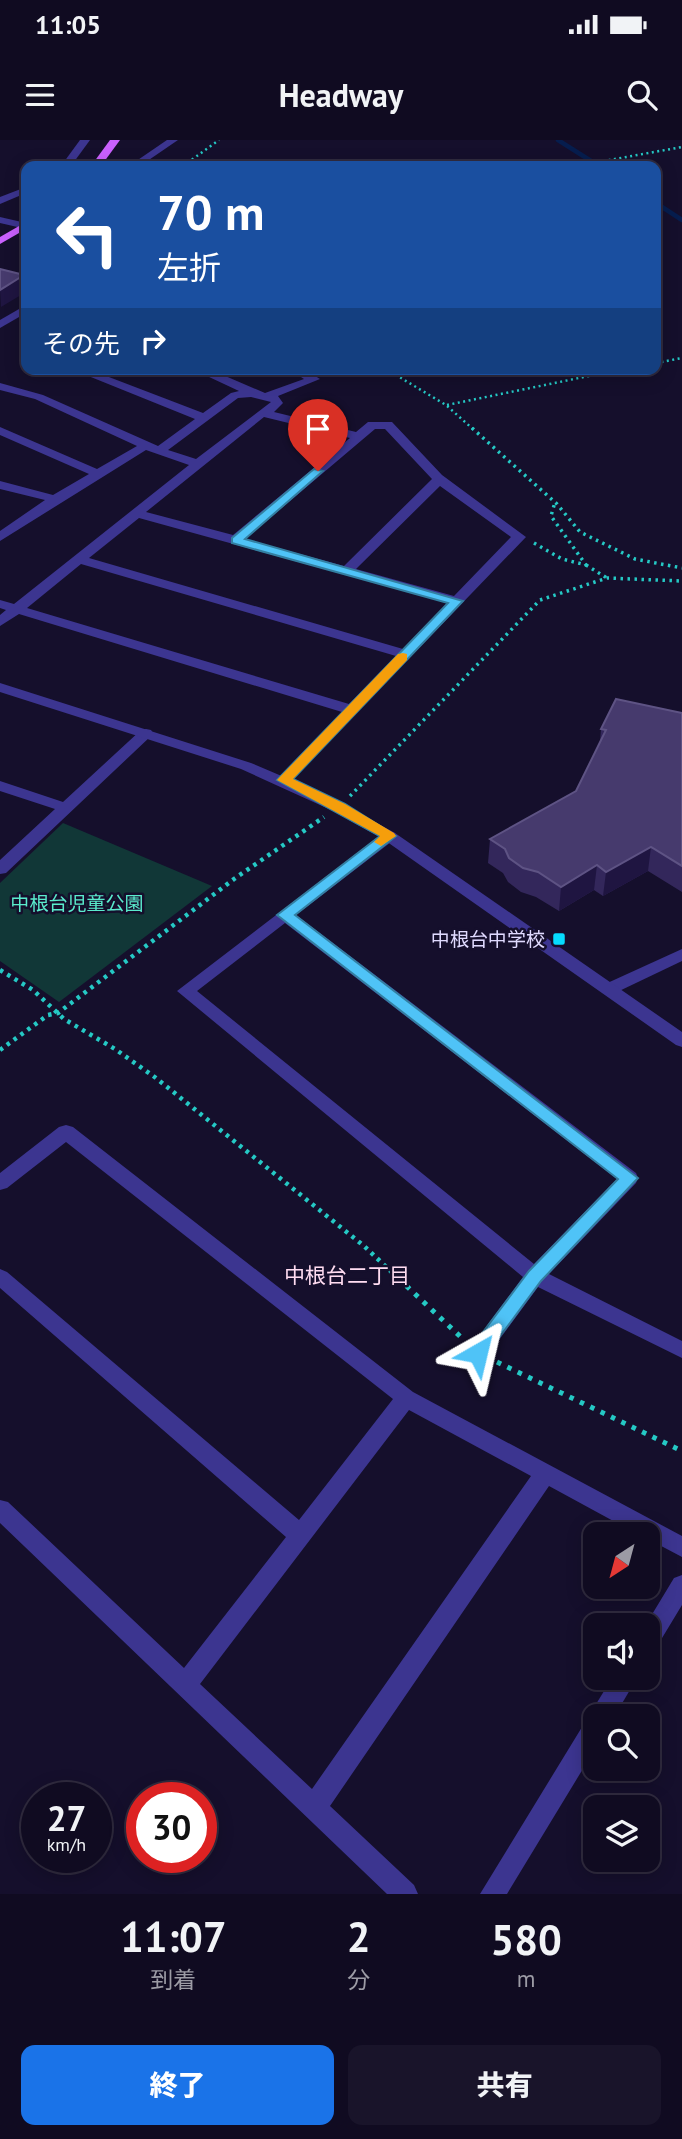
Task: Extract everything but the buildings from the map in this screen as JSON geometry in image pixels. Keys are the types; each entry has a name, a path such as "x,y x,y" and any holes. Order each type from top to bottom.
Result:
{"main road":[{"path":"100,161 115,140"},
{"path":"0,241 21,228"}],"street":[{"path":"70,161 85,140"},
{"path":"142,161 173,140"},
{"path":"0,201 21,192"},
{"path":"0,220 21,224"},
{"path":"0,325 21,312"},
{"path":"93,375 202,417"},
{"path":"216,375 231,380 251,393 277,402 266,414"},
{"path":"265,397 314,379 306,375"},
{"path":"0,386 75,411 145,446 198,464"},
{"path":"159,451 235,395 251,393"},
{"path":"0,622 262,413 358,436"},
{"path":"236,540 372,425 388,425 440,479 519,537 284,780"},
{"path":"0,431 99,474"},
{"path":"0,537 55,499 145,446"},
{"path":"346,571 440,479"},
{"path":"0,485 55,499"},
{"path":"137,513 457,601"},
{"path":"79,559 405,654"},
{"path":"0,604 352,710"},
{"path":"0,687 284,780 340,807 389,836 682,1041"},
{"path":"0,869 146,733"},
{"path":"0,786 66,808"},
{"path":"389,836 186,991 535,1276 682,1350"},
{"path":"285,915 629,1178 535,1276 478,1353"},
{"path":"609,989 682,954"},
{"path":"0,1183 65,1132 405,1398 682,1546"},
{"path":"0,1277 300,1535"},
{"path":"185,1685 405,1398"},
{"path":"314,1808 545,1473"},
{"path":"0,1509 405,1894"},
{"path":"660,1621 682,1585"},
{"path":"493,1894 583,1747"}],"path":[{"path":"190,161 219,140"},
{"path":"603,161 682,147"},
{"path":"661,362 682,358"},
{"path":"396,375 446,405 555,502 580,532 635,559 682,568"},
{"path":"446,405 594,375"},
{"path":"555,502 551,516 586,565"},
{"path":"519,537 562,559 586,565 607,578"},
{"path":"0,1050 48,1015 58,1013 234,879 340,807 540,600 607,578 682,581"},
{"path":"0,970 33,990 58,1013 156,1078 354,1237 478,1353 682,1451"}],"green space":[{"name":"中根台児童公園","path":"63,823 212,886 59,1002 0,961 0,883"}],"waterway":[{"path":"558,140 591,161"},
{"path":"661,206 682,220"}],"slow traffic":[{"path":"381,842 389,836 340,807 284,780 403,657"}],"place":[{"name":"中根台中学校","path":"559,939"}],"district":[{"name":"中根台二丁目","path":"347,1275"}],"route":[{"path":"318,471 236,540 457,601 284,780 340,807 389,836 285,915 629,1178 535,1276 478,1353"}]}
